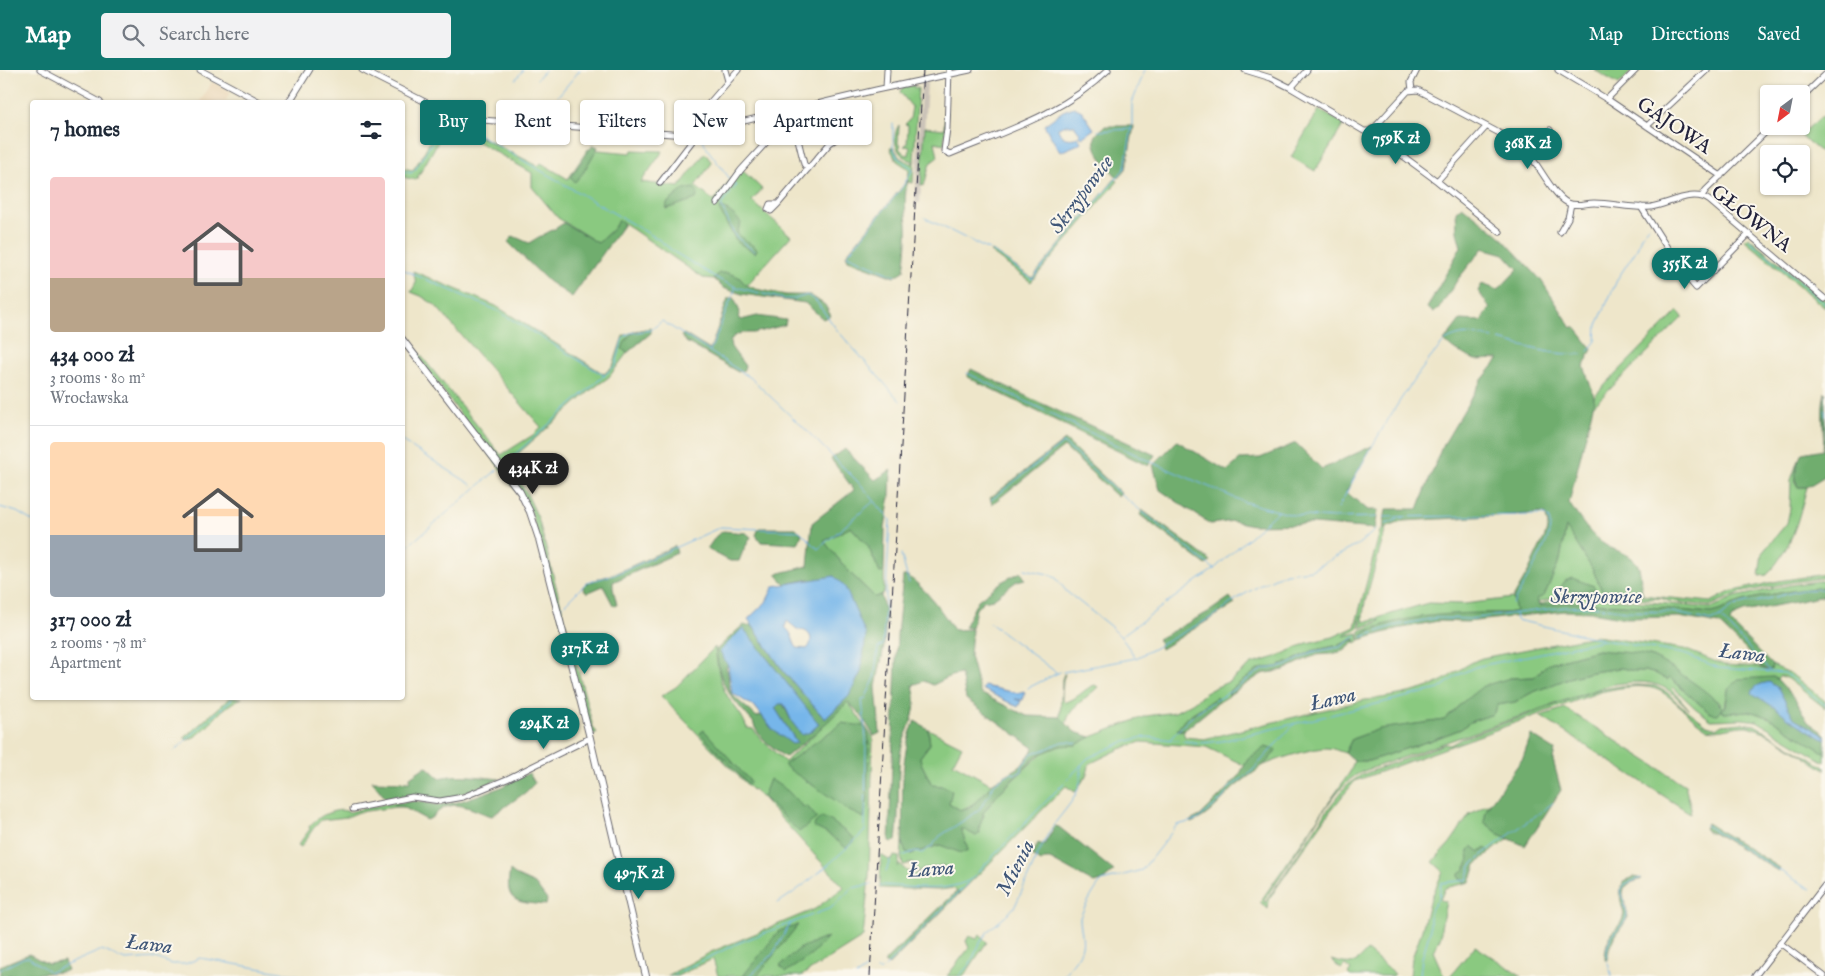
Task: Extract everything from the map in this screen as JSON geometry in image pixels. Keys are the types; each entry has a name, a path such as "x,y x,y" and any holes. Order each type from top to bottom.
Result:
{"main road":[{"path":"290,100 309,70"},
{"path":"405,344 520,492 534,524 590,738 646,976"}],"street":[{"path":"40,70 96,100"},
{"path":"200,70 256,100"},
{"path":"362,70 451,115 467,119 674,135"},
{"path":"725,70 728,81"},
{"path":"712,100 738,70"},
{"path":"886,70 886,88"},
{"path":"949,72 947,129 944,151 950,154 1048,114 1073,98 1108,70"},
{"path":"1245,70 1270,78 1291,88 1355,127 1369,131 1438,182 1500,232"},
{"path":"1291,88 1307,70"},
{"path":"1412,90 1411,82 1416,70"},
{"name":"GAJOWA","path":"1558,70 1607,99 1721,176"},
{"path":"1607,99 1636,70"},
{"path":"1647,126 1707,70"},
{"path":"841,100 949,72 967,71"},
{"path":"1810,89 1825,75"},
{"path":"1369,131 1375,127 1404,95 1412,90"},
{"path":"1412,90 1432,97 1520,144 1528,152 1562,199 1571,204 1568,218 1560,232"},
{"path":"1438,182 1486,126"},
{"path":"1528,152 1550,130"},
{"path":"1702,196 1763,135"},
{"path":"660,183 689,145"},
{"path":"717,203 741,170 763,145"},
{"path":"800,145 804,164 808,169"},
{"path":"778,204 830,145"},
{"name":"GŁÓWNA","path":"1571,204 1592,203 1641,207 1653,206 1693,196 1702,196 1825,299"},
{"path":"1641,207 1684,274 1696,288 1749,234"},
{"path":"353,809 412,797 440,801 463,797 508,780 590,738"},
{"path":"1755,976 1825,885"},
{"path":"1780,943 1824,976"}],"shaded area":[{"path":"212,82 231,92 226,100 201,100"},
{"path":"927,82 920,203 915,203 921,84"}],"green space":[{"path":"1594,70 1629,70 1632,71 1619,84"},
{"path":"914,85 914,88 918,88 913,183 908,182 909,169 897,161 890,148 894,148 900,158 913,164 913,161 907,159 899,152 895,136 899,125 898,144 901,146 899,148 904,154 909,155 910,147 904,146 907,144 908,127 905,124 910,119 912,107 900,92 902,88"},
{"path":"1319,110 1344,124 1315,171 1291,157"},
{"path":"945,113 947,113 944,144 935,142 938,157 930,163 924,186 921,185 925,127 944,129"},
{"path":"1822,116 1825,119 1825,153 1823,154 1800,135 1810,135 1810,126"},
{"path":"1105,126 1134,126 1126,169 1118,178 1101,158 1095,146 1096,135"},
{"path":"486,140 538,166 541,163 568,179 588,149 631,153 632,150 663,151 641,182 679,187 705,153 712,163 695,186 714,201 738,170 743,171 762,189 752,201 791,236 747,285 719,273 714,279 703,278 622,222 616,224 598,243 558,218 532,187 532,173 483,145 486,145"},
{"path":"428,145 436,145 416,180 405,177 405,169 413,170"},
{"path":"593,145 598,147 583,173 575,182 570,178"},
{"path":"1115,179 1118,181 1031,282 990,252 992,251 1032,278"},
{"path":"908,180 905,197 907,235 904,271 894,277 848,260 846,255"},
{"path":"694,188 698,193 696,199 666,209 667,203 683,190"},
{"path":"1462,206 1499,235 1541,280 1572,328 1574,326 1592,349 1584,366 1594,396 1593,406 1569,503 1596,538 1607,546 1632,558 1640,572 1643,594 1602,591 1593,570 1566,527 1560,560 1544,596 1537,599 1539,606 1569,602 1641,606 1711,613 1740,602 1761,597 1825,587 1825,596 1744,612 1732,617 1730,622 1772,665 1771,670 1762,668 1719,624 1679,617 1626,618 1592,612 1565,611 1467,622 1438,621 1397,629 1363,639 1363,634 1370,630 1409,619 1449,614 1509,613 1516,611 1513,598 1528,572 1545,536 1548,525 1545,513 1404,521 1383,529 1386,509 1418,509 1441,449 1481,381 1499,359 1475,360 1453,349 1444,341 1460,320 1481,321 1490,308 1478,291 1482,284 1498,290 1518,269 1504,254 1483,248 1458,279 1438,310 1433,312 1427,308 1461,247 1457,232 1456,211"},
{"path":"720,208 729,211 741,223 737,232 756,248 755,253 737,242 719,210"},
{"path":"618,220 624,224 572,297 548,281 508,242 513,236 529,243 564,223 598,243 614,228"},
{"path":"1748,237 1825,300 1825,308 1745,240"},
{"path":"413,271 496,306 604,374 613,366 623,336 638,330 628,337 622,349 627,353 609,377 591,390 507,463 526,492 538,518 593,727 597,733 591,734 531,511 405,339 405,336 501,455 533,435 541,427 435,305 411,292 416,283"},
{"path":"719,273 728,273 739,277 745,284 756,289 786,295 810,295 825,305 831,316 823,319 805,303 742,294 723,288 714,279"},
{"path":"728,298 734,298 740,312 738,317 741,320 757,316 786,320 785,325 734,336 730,341 731,347 745,366 744,370 738,372 686,342 681,336 684,334 710,350"},
{"path":"1678,311 1683,317 1593,406 1594,396"},
{"path":"651,328 651,333 627,353 622,349 629,336 633,333"},
{"path":"971,369 1155,455 1148,466 967,377"},
{"path":"1825,392 1825,476 1807,487 1798,487 1796,470 1802,453 1823,449"},
{"path":"1065,440 1121,493 1118,497 1064,447 992,504 990,498"},
{"path":"1177,441 1227,471 1241,459 1260,458 1296,443 1322,469 1372,446 1346,492 1368,510 1378,510 1375,529 1313,524 1252,525 1234,521 1210,524 1160,490 1153,465"},
{"path":"845,449 875,480 891,470 890,495 885,528 884,572 880,573 868,546 851,527 824,541 849,572 875,597 881,595 886,617 884,647 876,687 880,733 874,736 861,715 848,702 821,728 786,757 761,737 753,722 727,690 720,673 716,650 743,625 748,626 751,624 784,672 825,719 849,696 861,672 810,579 785,584 776,574 808,566 812,523 854,490 831,459","holes":["728,666 819,725 792,722 783,704 779,703 775,708 797,743 772,729 761,715 757,717 732,695 726,667"]},
{"path":"1798,460 1795,482 1798,487 1807,487 1797,523 1783,554 1776,564 1767,575 1759,576 1762,553 1787,523 1790,509 1791,480"},
{"path":"1142,510 1211,561 1206,565 1140,515"},
{"path":"1566,526 1593,570 1602,591 1711,602 1730,592 1778,581 1825,575 1822,578 1739,593 1710,606 1668,601 1661,598 1648,599 1584,594 1561,596 1537,603 1537,598 1544,596 1560,560"},
{"path":"851,527 868,546 880,573 884,572 884,592 881,595 875,597 849,572 824,541"},
{"path":"759,528 796,528 802,534 798,544 761,542 756,535"},
{"path":"1386,528 1365,602 1364,622 1428,603 1464,604 1513,598 1517,611 1409,619 1370,629 1363,634 1363,639 1360,640 1360,631 1380,621 1361,628 1361,615 1358,629 1344,636 1358,633 1359,641 1356,643 1355,639 1353,639 1339,645 1312,651 1276,667 1257,671 1229,691 1229,696 1219,702 1216,698 1191,714 1179,731 1186,729 1183,732 1185,737 1204,739 1365,700 1413,692 1438,683 1470,663 1482,658 1595,636 1684,649 1724,665 1758,667 1771,670 1772,665 1790,673 1825,701 1825,708 1785,677 1780,676 1777,679 1773,677 1728,689 1724,713 1749,711 1768,717 1825,753 1825,762 1757,721 1742,719 1711,720 1673,687 1672,689 1689,709 1671,692 1655,684 1632,682 1609,685 1364,771 1355,776 1338,791 1324,810 1264,900 1265,903 1331,805 1347,785 1361,775 1445,744 1450,745 1463,738 1597,690 1621,686 1655,686 1668,693 1707,725 1717,728 1722,725 1742,723 1755,725 1825,767 1825,770 1755,728 1742,726 1718,730 1708,729 1658,690 1633,687 1600,692 1355,781 1331,810 1275,890 1269,900 1268,909 1260,902 1350,772 1354,761 1369,761 1432,740 1461,729 1470,722 1493,714 1498,705 1515,702 1531,693 1572,677 1592,672 1621,668 1645,671 1657,674 1667,680 1670,678 1710,713 1721,704 1650,656 1598,650 1549,663 1534,677 1510,678 1464,701 1444,720 1379,730 1352,739 1345,753 1331,748 1310,750 1269,763 1254,770 1206,747 1141,742 1120,749 1089,764 1086,775 1075,792 1066,786 959,894 953,888 940,890 880,887 881,855 889,860 893,859 894,856 899,857 897,867 900,864 909,872 916,874 928,875 928,873 916,873 944,866 917,871 913,863 903,865 901,857 902,843 906,852 911,854 940,845 947,847 961,827 976,836 978,825 984,816 983,813 999,793 1042,753 1063,745 1076,745 1091,737 1146,716 1175,712 1210,690 1230,681 1252,664 1276,657 1307,643 1333,637 1355,627 1380,531"},
{"path":"723,531 746,533 751,537 739,561 730,561 707,549 716,536"},
{"path":"675,546 677,553 613,582 617,605 613,605 603,586 587,593 583,589 584,585 612,575"},
{"path":"1021,572 1025,579 1017,581 993,599 983,601 976,609 972,628 964,627 978,600 1003,581"},
{"path":"903,576 908,576 927,594 954,630 972,629 970,656 980,693 1027,716 1060,717 1075,732 1091,737 1076,745 1059,746 1038,755 999,793 983,813 980,833 976,836 961,828 968,850 961,853 940,845 911,854 906,852 902,843 904,765 906,749 915,721 928,729 930,744 920,757 932,785 944,786 952,791 949,803 960,810 970,807 987,791 991,784 1021,766 1034,748 966,699 961,674 951,676 933,685 924,681 913,685 914,711 900,756 896,841 889,841 897,635"},
{"path":"1572,578 1594,586 1595,590 1558,591 1565,581"},
{"path":"1825,580 1825,587 1761,597 1740,602 1711,613 1641,606 1569,602 1538,605 1562,598 1583,596 1711,608 1735,597 1790,585"},
{"path":"1230,597 1235,604 1161,649 1158,639 1210,611"},
{"path":"1355,639 1355,642 1344,651 1315,655 1284,670 1262,674 1229,695 1229,691 1256,671 1276,667 1312,651"},
{"path":"715,647 720,679 728,697 747,728 753,729 785,762 848,702 873,737 869,877 863,937 801,976 718,976 713,959 677,976 667,976 711,952 815,909 844,887 754,789 752,790 661,696 676,687"},
{"path":"1598,650 1649,656 1677,671 1701,688 1722,708 1726,707 1728,689 1738,679 1773,677 1796,700 1808,722 1825,734 1825,753 1768,717 1749,711 1724,713 1722,709 1718,714 1710,713 1670,678 1667,680 1657,674 1621,668 1572,677 1531,693 1515,702 1498,705 1493,714 1470,722 1461,729 1369,761 1354,761 1345,753 1352,739 1379,729 1444,720 1483,686 1510,678 1534,677 1549,663"},
{"path":"1064,674 1062,699 1065,702 1095,685 1098,687 1079,703 1071,713 1066,724 1060,717 1062,679"},
{"path":"1216,697 1219,702 1186,729 1177,730 1184,720"},
{"path":"228,700 238,700 223,710 199,734 188,740 184,738"},
{"path":"1565,708 1685,785 1691,808 1690,813 1540,716"},
{"path":"842,723 864,726 869,735 868,799 864,818 847,810 784,765"},
{"path":"928,729 962,746 953,763 991,784 978,800 965,808 960,810 949,803 944,786 932,785 921,763 920,757 930,744"},
{"path":"704,730 750,781 749,785 700,733"},
{"path":"1531,735 1555,750 1553,760 1561,790 1525,846 1499,834 1484,822 1490,803 1523,758"},
{"path":"1265,747 1276,750 1268,761 1236,786 1210,812 1191,823 1190,821 1200,816 1238,777 1248,759"},
{"path":"426,766 439,778 477,776 500,779 453,797 438,800 414,795 386,799 372,781 410,782 410,777"},
{"path":"529,773 535,783 526,792 492,816 456,805 444,808 427,820 403,807 396,807 393,803 416,801 438,805 458,802 499,788"},
{"path":"770,779 788,791 803,807 807,806 817,818 799,832 763,797"},
{"path":"392,803 396,807 321,820 301,847 298,845 310,829 309,827 312,823 333,811 349,812"},
{"path":"1490,803 1486,811 1499,834 1509,839 1490,852 1486,848 1480,853 1472,846 1468,850 1469,862 1459,878 1466,883 1445,888 1440,900 1446,901 1441,936 1433,951 1444,976 1410,976 1412,958 1428,906 1443,871 1433,862 1450,843 1470,814"},
{"path":"822,817 831,821 854,838 854,842 846,848 830,835 814,827 815,823"},
{"path":"1707,823 1780,868 1778,871 1713,832 1707,832 1704,828"},
{"path":"1055,826 1059,827 1114,871 1102,881 1094,883 1050,859 1045,859 1041,862 1032,856 1038,843 1044,845"},
{"path":"1472,846 1480,852 1486,848 1490,852 1476,865 1470,882 1466,883 1459,878 1459,873 1467,867 1468,850"},
{"path":"510,871 535,884 547,900 546,905 521,902 511,896 508,882"},
{"path":"1634,877 1642,879 1630,883 1624,888 1623,894 1628,917 1612,942 1608,953 1608,960 1605,960 1608,940 1621,923 1623,916 1621,888 1624,881"},
{"path":"957,891 959,894 889,965 884,962"},
{"path":"798,925 757,976 743,976 779,931"},
{"path":"980,935 987,942 964,976 947,976 969,948 966,941 969,936 977,939"},
{"path":"828,937 809,957 786,972 780,966 800,948"},
{"path":"1475,946 1522,976 1450,976"},
{"path":"1367,951 1395,974 1393,976 1351,976 1348,974 1351,970 1345,965 1341,969 1331,960 1343,963 1355,962"},
{"path":"29,954 48,964 64,961 67,970 63,972 0,976 0,966"}],"water":[{"path":"1074,107 1082,111 1094,129 1083,137 1079,135 1080,133 1074,125 1058,128 1063,136 1068,138 1078,137 1081,142 1060,152 1044,125 1063,111"},
{"path":"834,576 845,587 866,635 861,672 849,696 825,719 784,672 748,619 766,602 774,586","holes":["787,621 797,629 808,633 811,642 807,649 797,648 785,627"]},
{"path":"743,628 819,724 810,732 802,735 792,722 784,704 779,704 775,708 797,743 792,744 772,729 756,708 732,693 728,666 720,651"},
{"path":"1769,682 1778,688 1794,718 1825,736 1825,740 1788,718 1752,693 1756,687"},
{"path":"984,686 1017,693 1024,691 1025,693 1023,700 1015,699 1021,701 1018,707 982,689"}],"waterway":[{"path":"516,79 523,70"},
{"path":"537,79 545,70"},
{"path":"558,96 580,70"},
{"name":"Skrzypowice","path":"992,251 1032,279 1125,168 1132,126 1132,103 1145,70"},
{"path":"405,172 411,173 415,170 446,119 471,130 658,239 674,252 722,281 736,287 783,299 795,299 807,295 816,301 837,330 900,401"},
{"path":"893,124 893,148 898,158 913,169 901,189 847,255 895,276"},
{"path":"1098,131 1131,129"},
{"path":"706,145 730,179"},
{"path":"734,184 736,186 721,205 735,236 755,252"},
{"name":"Skrzypowice","path":"925,218 989,250"},
{"path":"1588,351 1596,341 1597,325 1618,278 1637,249 1641,236 1649,226"},
{"path":"1748,239 1825,304"},
{"path":"405,270 498,311 605,376"},
{"path":"710,351 736,287"},
{"path":"504,464 616,365 622,340 627,335 651,330 662,321 751,378 796,421"},
{"path":"1445,341 1469,334 1493,338"},
{"path":"1500,340 1551,352 1583,354"},
{"path":"1338,508 1399,402 1443,343"},
{"path":"967,373 1149,461 1244,502 1293,515 1333,518 1377,517"},
{"path":"1825,410 1825,416"},
{"path":"778,903 813,878 865,831 866,738 862,700 865,699 874,680 878,648 883,645 890,520 863,487 799,423"},
{"path":"405,443 472,485"},
{"path":"991,500 1063,443 1125,498 1214,569"},
{"path":"405,548 497,470"},
{"path":"563,606 587,582 614,575 721,527 800,531 818,549 874,501"},
{"path":"0,507 17,512 30,520"},
{"path":"1121,636 1214,569 1278,511"},
{"path":"1384,517 1545,515 1550,522 1545,544 1513,604"},
{"path":"1386,524 1403,517"},
{"path":"1025,569 1048,574 1056,578 1067,592 1110,626 1121,637 1136,658 1214,616 1238,598 1264,583 1286,573 1311,570 1356,546 1378,528"},
{"path":"901,554 909,583"},
{"name":"Skrzypowice","path":"1362,637 1393,626 1436,618 1469,619 1566,607 1592,606 1626,611 1672,612 1711,621 1720,617 1734,606 1747,602 1756,602 1802,590 1825,589"},
{"path":"1515,613 1516,620 1601,639"},
{"path":"1720,617 1770,671"},
{"path":"990,623 1057,673"},
{"name":"Skrzypowice","path":"1171,738 1204,707 1238,687 1253,675 1264,669 1286,666 1312,652 1340,647 1356,636"},
{"name":"Ława","path":"880,885 937,888 948,887 970,880 1088,758 1121,743 1147,737 1202,743 1222,741 1439,689 1458,675 1475,667 1603,640 1684,654 1719,668 1785,673 1825,705"},
{"path":"1063,672 1136,658"},
{"path":"1028,688 1060,672"},
{"path":"174,751 231,700"},
{"path":"1173,830 1177,825 1197,820 1223,798 1228,789 1252,771 1294,724"},
{"name":"Ława","path":"902,856 913,852 922,853 932,846 940,836 978,811 994,784 1011,773 1017,774 1022,771 1022,766 1032,753 1063,742 1077,743"},
{"name":"Mienia","path":"959,976 970,964 981,941 989,930 1015,906 1047,836 1079,787 1081,765"},
{"path":"1420,976 1422,958 1430,931 1430,911 1439,898 1441,883 1467,880 1471,866 1483,854 1553,803"},
{"path":"1705,825 1810,889"},
{"path":"1063,976 1078,957 1081,950 1080,918 1102,881 1142,870 1171,833"},
{"name":"Ława","path":"886,871 890,860"},
{"path":"1607,961 1607,949 1610,939 1625,921 1627,914 1621,890 1625,884 1641,878"},
{"path":"884,968 968,883"},
{"name":"Ława","path":"671,976 738,943 831,908 852,888 872,884"},
{"name":"Ława","path":"750,976 773,954 790,924"},
{"name":"Ława","path":"0,970 28,957 50,972 102,950 125,960 156,958 171,964 185,964 200,958 303,976"},
{"path":"1608,963 1612,976"},
{"path":"856,976 866,969"}],"railway":[{"path":"870,976 923,70"}]}
